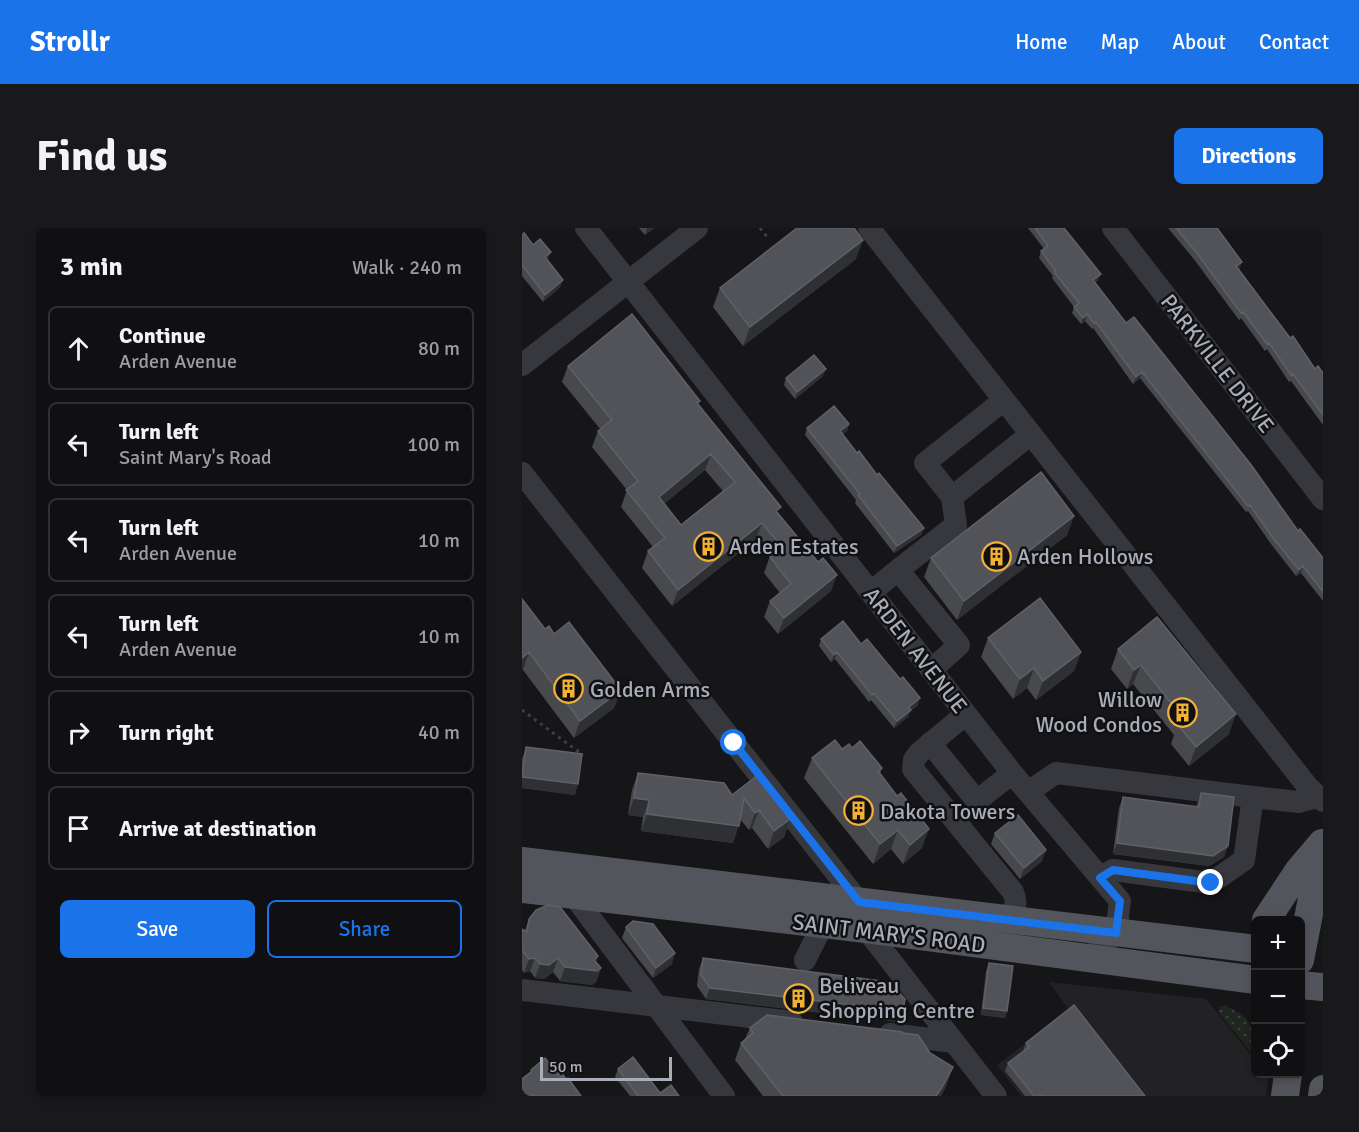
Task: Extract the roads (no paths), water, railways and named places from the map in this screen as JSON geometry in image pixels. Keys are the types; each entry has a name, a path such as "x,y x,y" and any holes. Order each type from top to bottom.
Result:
{"main road":[{"path":"1269,916 1299,870 1323,842"},
{"path":"1305,934 1315,883 1323,858"},
{"name":"SAINT MARY'S ROAD","path":"522,861 574,867 863,915 1089,958 1251,979"},
{"name":"SAINT MARY'S ROAD","path":"522,889 822,924 863,915 1008,920 1251,948"},
{"path":"1221,945 1251,935"},
{"path":"1305,955 1323,957"},
{"path":"1305,985 1323,987"},
{"path":"1285,1096 1287,1078"},
{"path":"1323,1089 1323,1096"}],"street":[{"name":"ARDEN AVENUE","path":"586,228 1012,773 1120,901 1116,933"},
{"path":"522,365 697,228"},
{"path":"869,228 1308,787 1320,799"},
{"name":"PARKVILLE DRIVE","path":"1113,228 1323,499"},
{"path":"870,592 956,525 952,497 925,462 1004,400"},
{"path":"952,497 1031,434"},
{"path":"522,473 863,915 954,1042 996,1096"},
{"path":"898,570 958,645 932,670"},
{"path":"966,714 924,748 914,760 913,769 1013,892 1016,900 1015,908 1008,920"},
{"path":"924,748 977,801 1012,773"},
{"path":"1028,792 1056,773 1299,802 1320,799"},
{"path":"1100,878 1113,870 1211,883 1244,860 1253,797"},
{"path":"574,867 574,896 724,1096"},
{"path":"805,960 822,924"},
{"path":"1089,958 1116,933"},
{"path":"522,990 808,1024"},
{"path":"866,1031 954,1042"}],"place":[{"name":"Arden Estates","path":"708,546"},
{"name":"Arden Hollows","path":"996,556"},
{"name":"Golden Arms","path":"569,689"},
{"name":"Willow Wood Condos","path":"1183,712"},
{"name":"Dakota Towers","path":"859,811"},
{"name":"Beliveau Shopping Centre","path":"798,998"}]}
